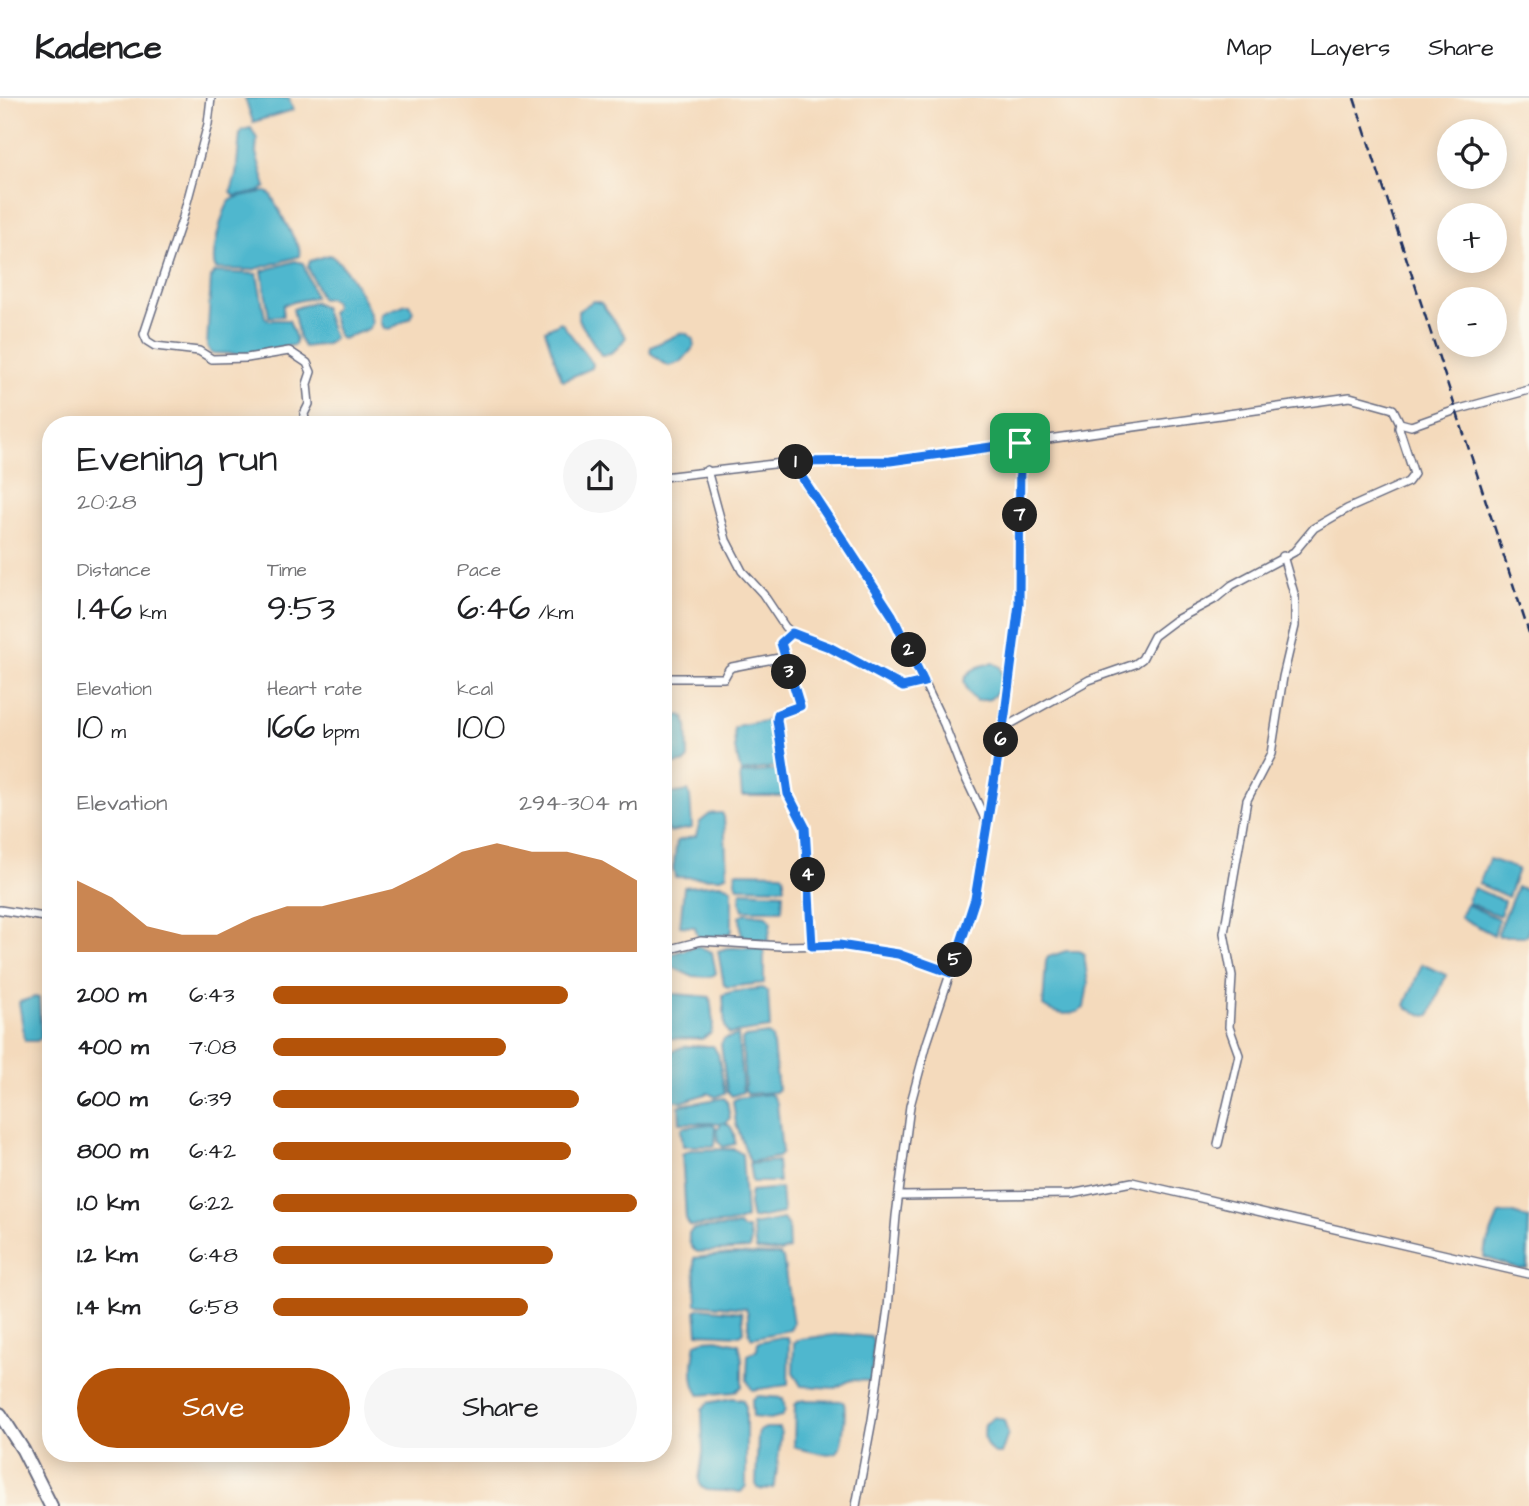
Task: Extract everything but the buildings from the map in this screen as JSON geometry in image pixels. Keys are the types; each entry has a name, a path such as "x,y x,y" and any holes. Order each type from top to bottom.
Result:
{"main road":[{"path":"0,1415 33,1468 51,1506"}],"street":[{"path":"211,98 208,124 183,217 146,321 144,334 147,341 155,346 200,351 212,359 247,358 289,351 296,354 307,363 311,372 307,387 310,404 304,416"},
{"path":"672,476 792,462 890,461 1350,397 1392,409 1401,423 1410,426 1529,390"},
{"path":"1003,728 1089,680 1135,664 1142,659 1154,636 1174,621 1215,599 1232,585 1294,552 1314,528 1347,509 1408,482 1413,478 1399,428 1401,423"},
{"path":"856,1506 888,1308 910,1106 927,1043 975,899 1003,728 1019,604 1020,443"},
{"path":"792,462 892,615 987,821"},
{"path":"708,470 726,540 742,571 792,633 829,647 903,687 924,682"},
{"path":"1218,1144 1239,1055 1229,1027 1232,976 1224,933 1247,800 1271,754 1283,677 1295,626 1295,597 1283,556"},
{"path":"792,633 781,643 800,706 778,714 777,720 788,794 805,827 812,946"},
{"path":"672,678 724,678 732,667 784,657"},
{"path":"0,910 42,917"},
{"path":"672,948 701,941 839,945 898,954 951,973"},
{"path":"899,1196 1071,1194 1132,1182 1529,1274"}],"water":[{"path":"245,98 289,98 293,110 253,122"},
{"path":"251,128 257,139 256,153 266,187 258,192 234,196 231,191 236,175 240,134 242,130"},
{"path":"262,192 271,195 299,248 300,256 252,270 216,269 214,256 217,235 230,201"},
{"path":"329,255 342,266 356,285 372,324 368,329 342,339 338,336 331,313 335,307 334,302 329,298 321,299 308,267 310,261"},
{"path":"295,261 303,263 315,297 285,304 283,316 269,317 262,271"},
{"path":"214,272 257,274 265,317 269,320 289,320 296,339 295,345 242,354 211,353 207,346 211,277"},
{"path":"593,301 601,303 626,337 616,349 605,355 601,355 578,319 578,311"},
{"path":"313,302 323,307 334,338 327,344 304,347 299,338 293,309"},
{"path":"409,304 413,311 410,318 390,329 384,328 381,322 382,314"},
{"path":"561,322 593,364 592,368 564,380 545,330"},
{"path":"681,333 693,339 694,347 681,362 669,366 650,352 651,347"},
{"path":"993,663 1000,667 1001,685 990,699 976,701 968,692 964,681 980,666"},
{"path":"679,715 683,716 687,724 688,758 686,762 672,765 672,719"},
{"path":"771,720 780,766 741,772 735,749 734,728"},
{"path":"777,770 783,796 742,796 740,774"},
{"path":"688,791 692,828 672,832 672,793"},
{"path":"722,813 727,874 721,878 675,877 673,869 677,841 696,836 700,822 710,814"},
{"path":"1489,859 1518,869 1508,897 1479,884"},
{"path":"736,872 781,873 784,877 784,888 738,887 735,881"},
{"path":"720,884 732,890 732,931 729,934 705,938 698,937 695,927 680,926 684,887"},
{"path":"1517,887 1529,890 1527,936 1499,936 1498,933"},
{"path":"1474,888 1504,901 1500,916 1468,903"},
{"path":"741,891 783,893 782,910 743,910"},
{"path":"1466,904 1499,919 1494,935 1460,917"},
{"path":"745,913 767,916 771,922 768,941 742,940 740,917"},
{"path":"697,946 712,952 716,973 711,977 691,976 672,967 672,954"},
{"path":"758,947 764,951 764,983 728,987 724,985 718,951"},
{"path":"1066,951 1079,951 1084,954 1088,984 1084,1008 1064,1014 1043,1006 1046,961 1048,957"},
{"path":"1422,964 1446,975 1430,1015 1426,1016 1408,1009 1405,1005"},
{"path":"762,988 768,992 770,1028 729,1034 725,1027 723,995"},
{"path":"672,994 710,997 713,1023 711,1033 702,1039 672,1038"},
{"path":"39,998 41,1038 37,1041 25,1041 19,1002"},
{"path":"768,1034 772,1037 778,1089 776,1092 748,1094 745,1090 742,1040 745,1037"},
{"path":"738,1035 743,1092 732,1096 727,1091 721,1044 724,1039"},
{"path":"687,1046 713,1046 718,1054 725,1093 716,1097 708,1093 682,1102 672,1100 672,1052"},
{"path":"769,1094 777,1103 782,1153 778,1157 750,1162 736,1124 733,1101 737,1098"},
{"path":"724,1098 730,1118 725,1123 733,1131 735,1144 723,1147 718,1141 717,1129 722,1123 680,1123 681,1105"},
{"path":"713,1124 716,1127 715,1146 683,1146 683,1127"},
{"path":"734,1149 742,1154 746,1218 735,1223 690,1226 686,1219 682,1154 690,1150"},
{"path":"777,1161 779,1182 752,1182 749,1164"},
{"path":"781,1188 783,1213 752,1219 749,1204 751,1191"},
{"path":"1510,1213 1529,1219 1527,1268 1519,1269 1484,1257 1499,1214"},
{"path":"783,1219 788,1226 789,1249 780,1252 756,1250 752,1225"},
{"path":"739,1226 748,1229 751,1241 749,1249 698,1252 690,1244 689,1233 693,1229"},
{"path":"731,1254 779,1255 783,1258 793,1323 790,1330 752,1338 746,1308 696,1304 694,1258"},
{"path":"700,1308 742,1312 744,1332 740,1335 698,1333 696,1310"},
{"path":"842,1334 871,1337 872,1381 851,1380 835,1388 801,1386 793,1372 794,1343 800,1339"},
{"path":"787,1337 789,1342 788,1385 752,1390 747,1380 748,1355 757,1350 758,1342"},
{"path":"717,1339 739,1344 742,1386 735,1392 700,1395 693,1377 696,1343"},
{"path":"757,1396 783,1398 785,1410 782,1416 770,1419 753,1417 752,1400"},
{"path":"733,1398 743,1400 746,1407 746,1486 741,1492 707,1490 701,1487 699,1480 703,1452 702,1409 708,1403"},
{"path":"806,1400 844,1403 841,1444 837,1452 822,1453 794,1446 795,1405"},
{"path":"995,1417 1004,1420 1008,1434 1001,1454 991,1451 984,1438 985,1424"},
{"path":"780,1428 781,1434 775,1485 763,1490 757,1488 756,1483 758,1437 759,1431"}],"railway":[{"path":"1354,98 1529,633"}],"route":[{"path":"1020,443 1019,604 1005,714 975,899 951,973 898,954 839,945 812,946 805,827 788,794 777,720 778,714 800,706 781,643 792,633 829,647 903,687 924,682 892,615 792,462 890,461 1020,443"}]}
